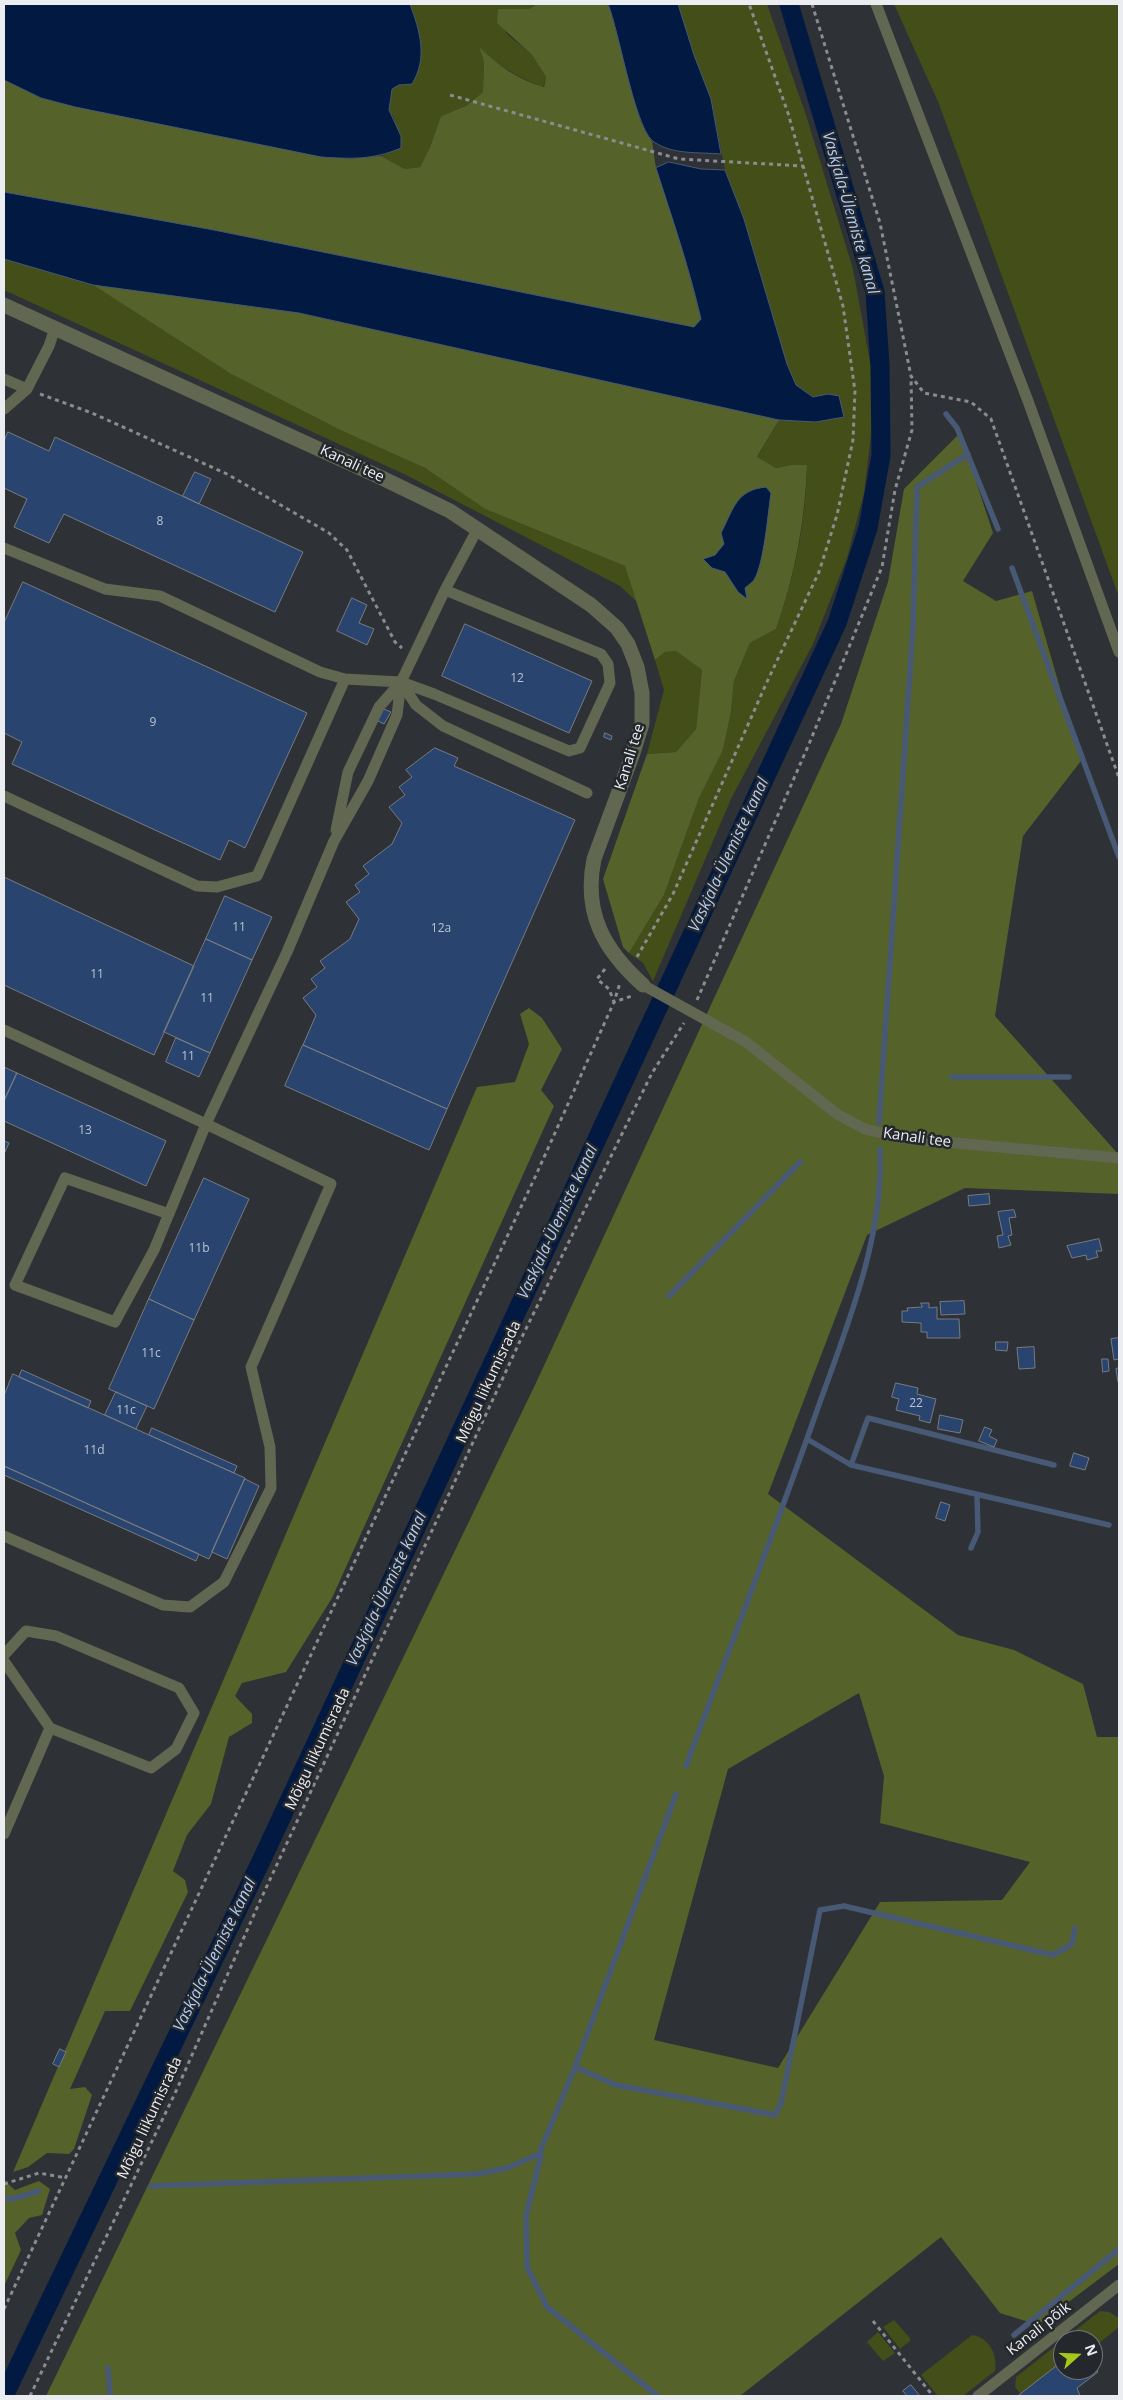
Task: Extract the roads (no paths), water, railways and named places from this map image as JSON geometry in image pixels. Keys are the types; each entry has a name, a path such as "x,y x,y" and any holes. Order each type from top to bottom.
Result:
{"street":[{"name":"Kanali tee","path":"4,305 382,478 450,512 591,605 618,628 628,644 638,667 642,693 642,724 594,859 590,877 594,917 602,936 626,970 643,985"}],"lane":[{"path":"876,4 1028,401 1119,652"},
{"path":"4,410 27,389 49,346 55,328"},
{"path":"4,379 27,389"},
{"path":"169,1214 65,1178 15,1285 115,1322 154,1250 169,1214 206,1124 287,952 334,841 368,781 397,715 401,682 412,656 477,530"},
{"path":"4,548 105,589 160,596 320,672 345,679 401,682 569,751 580,748 610,683 608,664 601,654 445,590"},
{"path":"4,796 196,886 217,887 257,876 345,679"},
{"path":"401,682 416,705 443,726 587,793"},
{"path":"334,841 348,772 379,706 401,682"},
{"name":"Kanali tee","path":"643,985 746,1042 838,1114 865,1129 901,1138 1119,1158"},
{"path":"4,1030 331,1184 251,1367 270,1447 271,1488 224,1582 190,1607 163,1605 4,1536"},
{"path":"4,1655 26,1631 56,1636 178,1688 194,1713 176,1749 151,1768 50,1728 4,1661"},
{"path":"4,1834 50,1728"},
{"name":"Kanali põik","path":"978,2396 1119,2285"}],"water":[{"path":"4,4 410,4 421,44 420,64 412,84 399,85 392,89 389,110 401,136 401,148 371,157 321,157 75,107 41,98 4,80"},
{"path":"608,4 678,4 694,55 711,99 721,154 669,149 654,142 647,134 634,100"},
{"path":"669,162 701,169 725,170 744,219 787,364 796,385 813,397 828,394 839,396 844,417 816,422 779,420 299,313 93,285 4,259 4,192 214,230 694,327 701,319 686,262 656,168"},
{"path":"766,487 771,493 763,551 754,580 745,588 747,599 738,592 725,572 712,568 703,559 715,555 724,544 721,533 733,508 742,496 756,489"}],"waterway":[{"name":"Vaskjala-Ülemiste kanal","path":"4,2396 263,1857 837,623 868,528 881,455 880,366 875,292 789,4"},
{"path":"946,414 957,428 998,529"},
{"path":"879,1122 913,627 917,487 968,454"},
{"path":"1012,568 1119,857"},
{"path":"952,1077 1069,1077"},
{"path":"686,1766 838,1354 860,1287 876,1218 880,1184 880,1149"},
{"path":"669,1296 800,1162"},
{"path":"851,1465 868,1418 1054,1465"},
{"path":"807,1439 851,1465 1109,1525"},
{"path":"971,1548 978,1532 977,1496"},
{"path":"575,2067 676,1794"},
{"path":"151,2186 476,2174 507,2168 539,2154 575,2067 616,2085 775,2115 781,2103 820,1910 844,1906 1053,1955 1072,1944 1075,1928"},
{"path":"541,2155 526,2216 527,2267 547,2307 658,2396"},
{"path":"4,2198 12,2199 39,2191"},
{"path":"1014,2335 1119,2249"},
{"path":"108,2368 110,2396"}]}
